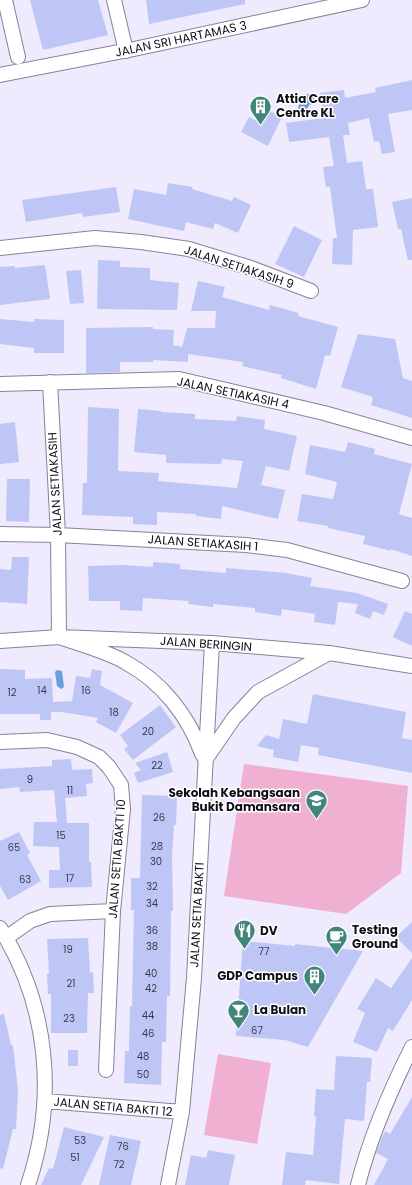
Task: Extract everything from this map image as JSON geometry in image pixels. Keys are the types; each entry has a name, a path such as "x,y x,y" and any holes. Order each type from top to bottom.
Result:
{"street":[{"path":"5,0 18,58"},
{"path":"114,0 130,50"},
{"name":"JALAN SRI HARTAMAS 3","path":"0,75 130,50 362,0"},
{"name":"JALAN SETIAKASIH 9","path":"0,248 95,238 140,242 189,249 251,268 311,291"},
{"name":"JALAN SETIAKASIH 4","path":"50,382 179,379 324,413 412,438"},
{"path":"0,384 50,382"},
{"name":"JALAN SETIAKASIH","path":"50,382 58,535 58,637"},
{"name":"JALAN SETIAKASIH 1","path":"0,534 58,535 246,545 287,550 402,581"},
{"path":"58,637 124,661 154,682 176,704 195,734 205,760"},
{"name":"JALAN BERINGIN","path":"0,641 58,637 212,643 329,653 412,666"},
{"name":"JALAN SETIA BAKTI","path":"168,1185 182,1112 194,978 212,643"},
{"path":"205,760 234,718 258,692 329,653"},
{"name":"JALAN SETIA BAKTI 10","path":"0,742 47,740 77,747 99,757 117,777 123,797 123,809 113,911 106,1070"},
{"path":"28,1185 42,1132 45,1101 43,1051 35,1008 23,972 3,933 50,914 113,911"},
{"path":"358,1185 363,1167 394,1084 412,1047"},
{"name":"JALAN SETIA BAKTI 12","path":"45,1101 182,1112"}],"shaded area":[{"path":"244,764 408,786 401,873 346,914 224,896"},
{"path":"218,1054 271,1063 257,1144 204,1135"}],"water":[{"path":"309,94 314,97 314,103 309,105 306,114 300,113 298,108 303,95"},
{"path":"57,670 62,671 64,687 61,689 57,686 55,672"}],"building":[{"path":"30,0 98,0 108,35 43,50"},
{"path":"146,0 245,0 245,4 149,24"},
{"path":"412,80 412,110 388,114 395,152 382,154 379,141 374,142 369,118 348,123 350,135 343,135 347,163 362,161 366,189 373,189 378,227 353,230 352,265 332,264 333,238 337,238 330,187 326,187 323,167 334,166 329,137 289,142 286,123 324,118 320,93 344,90 345,98 376,92 375,88"},
{"name":"Attia Care Centre KL","path":"264,108 282,117 268,146 241,132 249,117 257,121"},
{"path":"168,183 193,187 192,189 232,201 234,197 251,205 238,233 215,223 213,229 186,222 184,231 128,219 134,189 166,195"},
{"path":"116,187 120,212 83,217 82,213 26,222 22,200"},
{"path":"412,198 412,260 408,260 401,229 398,229 392,202"},
{"path":"294,226 322,240 304,277 275,264"},
{"path":"98,260 120,261 120,267 150,268 150,280 179,283 177,310 97,309"},
{"path":"45,265 50,299 0,305 0,267 15,266 15,268"},
{"path":"81,270 84,303 70,304 66,271"},
{"path":"198,281 225,287 222,297 269,310 270,305 299,313 298,316 338,327 330,356 325,355 316,389 281,378 282,375 242,366 243,362 188,354 188,362 153,360 153,362 120,362 120,372 86,373 86,328 153,327 153,329 174,330 173,345 182,347 187,328 215,328 216,311 191,311"},
{"path":"0,319 34,322 34,319 64,320 64,353 34,353 34,348 0,344"},
{"path":"358,334 395,339 403,378 412,381 412,418 371,405 373,397 341,387"},
{"path":"88,407 119,409 118,471 159,473 158,481 237,488 243,461 222,459 221,464 166,463 166,455 134,452 138,409 195,414 195,419 236,421 237,416 265,420 264,429 297,436 289,471 266,466 261,485 285,490 278,519 222,506 221,519 196,516 196,514 157,512 157,525 133,524 133,517 82,515 83,483 87,483"},
{"path":"15,422 19,462 0,464 0,424"},
{"path":"348,442 375,449 374,454 412,464 399,514 412,518 412,556 391,549 391,551 363,544 365,536 328,528 328,526 297,521 302,494 333,499 337,482 305,474 310,445 345,452"},
{"path":"7,479 30,479 29,522 6,521"},
{"path":"12,557 29,557 27,604 0,602 0,569 11,570"},
{"path":"153,562 180,564 180,569 226,573 226,568 286,573 312,578 310,586 357,593 388,604 384,615 373,611 370,619 355,613 358,604 338,602 335,625 314,622 315,614 282,609 281,616 255,612 255,608 213,604 213,607 188,604 189,601 143,598 142,611 120,610 120,601 89,601 88,566 123,565 153,567"},
{"path":"405,611 412,614 412,646 393,637"},
{"path":"0,669 25,670 25,679 52,678 53,702 72,701 76,676 90,678 92,669 102,671 100,685 133,703 116,733 96,722 98,718 62,712 51,712 51,720 40,720 40,714 0,714"},
{"path":"313,694 406,712 402,738 412,740 412,773 318,755 319,748 301,745 298,762 273,757 274,750 257,746 266,735 279,739 283,719 307,724"},
{"path":"160,705 176,727 133,760 124,749 128,746 120,735"},
{"path":"167,752 173,772 138,783 134,773 141,770 135,763"},
{"path":"71,759 72,770 92,769 93,783 86,784 87,796 65,798 67,823 89,823 89,862 91,862 92,887 49,888 49,870 60,870 59,847 33,846 34,822 57,822 54,790 20,792 19,787 0,789 0,769 52,766 52,760"},
{"path":"142,795 177,796 176,825 174,825 172,855 173,911 171,911 170,996 167,996 166,1042 162,1042 161,1085 124,1083 125,1051 129,1051 130,1006 132,1006 134,910 131,910 131,878 140,878"},
{"path":"19,832 30,853 27,855 41,881 8,900 0,886 0,841"},
{"path":"412,922 412,953 396,937"},
{"path":"88,938 90,973 93,972 94,993 88,993 87,1033 51,1033 51,994 48,994 47,974 49,974 47,939"},
{"path":"243,941 295,946 295,944 363,951 308,1047 285,1040 236,1036"},
{"path":"412,958 412,1000 393,1031 388,1028 377,1052 353,1042 365,1013 357,1009 376,978 391,988"},
{"path":"4,1014 11,1045 13,1045 18,1091 16,1129 13,1129 3,1169 0,1168 0,1015"},
{"path":"68,1050 78,1050 78,1066 68,1066"},
{"path":"336,1056 372,1058 370,1082 367,1082 364,1121 345,1119 339,1184 306,1180 305,1185 282,1185 286,1152 313,1155 316,1117 314,1116 316,1089 334,1090"},
{"path":"412,1097 412,1185 374,1185 388,1159 376,1153 381,1140 385,1131 390,1134"},
{"path":"64,1127 104,1137 81,1185 41,1185 49,1168 53,1169"},
{"path":"110,1135 141,1141 131,1185 99,1185"},
{"path":"208,1150 235,1155 229,1185 185,1185 191,1155 206,1158"}],"place":[{"name":"Attia Care Centre KL","path":"261,126"},
{"name":"Sekolah Kebangsaan Bukit Damansara","path":"316,820"},
{"name":"DV","path":"244,950"},
{"name":"Testing Ground","path":"336,956"},
{"name":"GDP Campus","path":"314,996"},
{"name":"La Bulan","path":"238,1030"}]}
